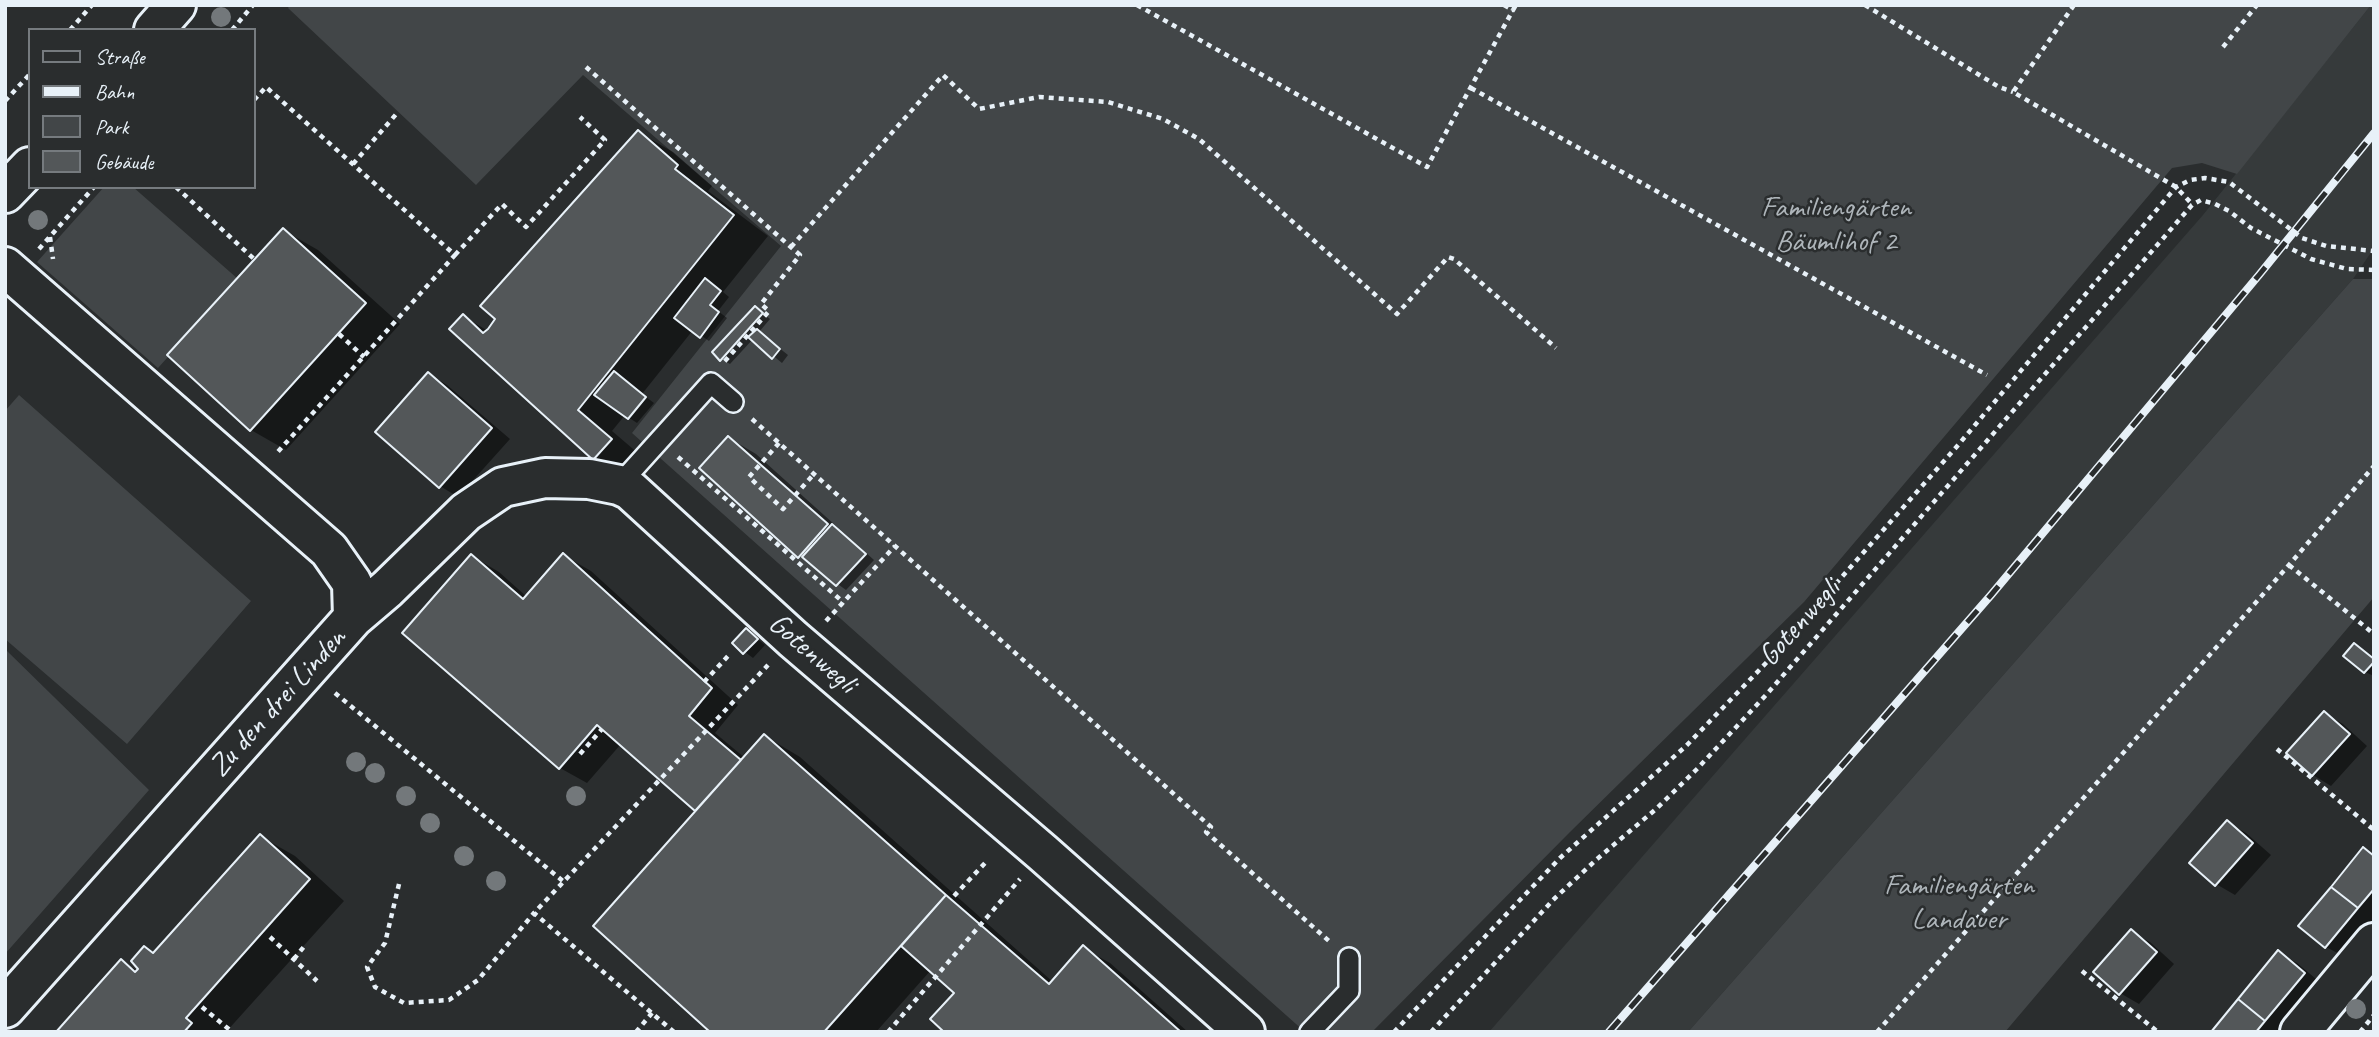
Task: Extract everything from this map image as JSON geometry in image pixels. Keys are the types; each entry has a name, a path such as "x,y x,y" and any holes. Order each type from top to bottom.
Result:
{"street":[{"path":"156,28 176,5"},
{"path":"5,193 28,169"},
{"name":"Zu den drei Linden","path":"5,1008 353,618 352,583 329,550 251,482 21,259"},
{"name":"Gotenwegli","path":"353,618 387,589 466,512 503,487 545,478 589,479 630,489 793,639 1043,853 1245,1032"},
{"path":"2300,1032 2374,943"}],"lane":[{"path":"619,485 711,383 733,402"},
{"path":"1310,1032 1349,991 1349,958"}],"path":[{"path":"72,28 92,5"},
{"path":"234,28 253,5"},
{"path":"1137,5 1427,167 1514,8 1504,5"},
{"path":"1865,5 1999,87 2014,92 2176,187 2192,205"},
{"path":"2014,92 2074,5"},
{"path":"2223,47 2257,5"},
{"path":"586,67 800,255 761,303 769,311 708,380 711,383"},
{"path":"791,247 943,75 979,109 1039,97 1108,102 1163,119 1199,139 1397,314 1448,257 1454,259 1556,348"},
{"path":"5,101 28,76"},
{"path":"256,98 266,87 456,255"},
{"path":"1471,88 1987,375"},
{"path":"353,164 398,112"},
{"path":"251,482 502,204 526,226 605,140 580,117"},
{"path":"2176,187 2190,180 2205,178 2228,182 2302,238 2326,246 2374,251"},
{"name":"Gotenwegli","path":"1394,1032 1560,858 1686,746 1767,662 1959,444 2176,187"},
{"path":"21,259 92,189"},
{"path":"178,189 254,259"},
{"path":"1431,1032 1554,899 1656,810 1766,695 2192,205 2201,200 2215,204 2251,228 2311,259 2347,269 2374,270"},
{"path":"339,334 364,356"},
{"path":"733,402 1211,828 1206,832 1349,958"},
{"path":"659,440 843,603 841,605"},
{"path":"779,443 749,477 783,509 814,474"},
{"path":"1877,1032 2374,466"},
{"path":"831,616 895,546"},
{"path":"2289,565 2374,634"},
{"path":"399,884 385,943 368,967 375,987 404,1003 449,1000 478,981 534,913 793,639"},
{"path":"704,682 728,656"},
{"path":"307,670 564,882"},
{"path":"580,754 602,729"},
{"path":"2277,749 2374,830"},
{"path":"888,1032 1043,853"},
{"path":"954,896 986,862"},
{"path":"534,913 674,1032"},
{"path":"270,937 317,981"},
{"path":"294,959 306,944"},
{"path":"2082,971 2158,1032"},
{"path":"202,1007 231,1031"},
{"path":"636,1032 652,1013"},
{"path":"2360,1032 2374,1016"}],"shaded area":[{"path":"2371,5 2374,5 2374,248 2353,279 1688,1032 1489,1032 2203,215"}],"green space":[{"name":"Familiengärten Bäumlihof 2","path":"290,5 2371,5 2237,174 2202,163 2172,168 1804,602 1372,1032 1305,1032 632,433 781,246 583,75 476,185 288,8"},
{"path":"102,189 135,189 238,279 158,368 37,262"},
{"name":"Familiengärten Landauer","path":"2353,279 2374,279 2374,597 2005,1032 1688,1032"},
{"path":"19,395 251,601 127,744 5,639 5,411"},
{"path":"5,649 149,790 5,954"}],"building":[{"path":"638,130 678,165 675,169 734,215 578,410 612,439 593,460 449,329 463,314 483,333 488,329 495,319 480,306"},
{"path":"283,228 366,303 250,431 167,355"},
{"path":"705,278 721,291 710,305 719,312 700,338 674,318"},
{"path":"755,306 763,313 720,361 712,352"},
{"path":"757,329 780,349 772,359 748,337"},
{"path":"614,371 646,397 628,419 594,395"},
{"path":"428,372 492,428 439,488 375,432"},
{"path":"728,436 828,524 798,558 699,468"},
{"path":"832,524 866,554 836,586 802,557"},
{"path":"563,553 712,688 689,716 741,760 695,811 597,725 559,769 402,633 471,554 523,599"},
{"path":"746,628 758,639 743,654 732,643"},
{"path":"2354,643 2374,659 2364,673 2343,656"},
{"path":"2324,711 2350,734 2312,776 2286,753"},
{"path":"764,734 946,895 824,1032 710,1032 593,926"},
{"path":"2227,820 2253,843 2215,886 2189,863"},
{"path":"260,834 310,879 186,1018 192,1023 184,1032 56,1032 121,959 135,972 138,969 131,961 144,946 153,953"},
{"path":"2363,847 2374,856 2374,889 2358,908 2331,887"},
{"path":"2331,887 2358,908 2325,948 2298,926"},
{"path":"946,895 1049,984 1083,945 1181,1032 944,1032 930,1019 954,993 901,946"},
{"path":"2131,929 2157,952 2119,995 2093,972"},
{"path":"2278,950 2305,973 2265,1021 2238,999"},
{"path":"2238,999 2265,1021 2256,1032 2211,1032"}],"railway":[{"path":"1609,1032 1991,595 2374,133"}]}
